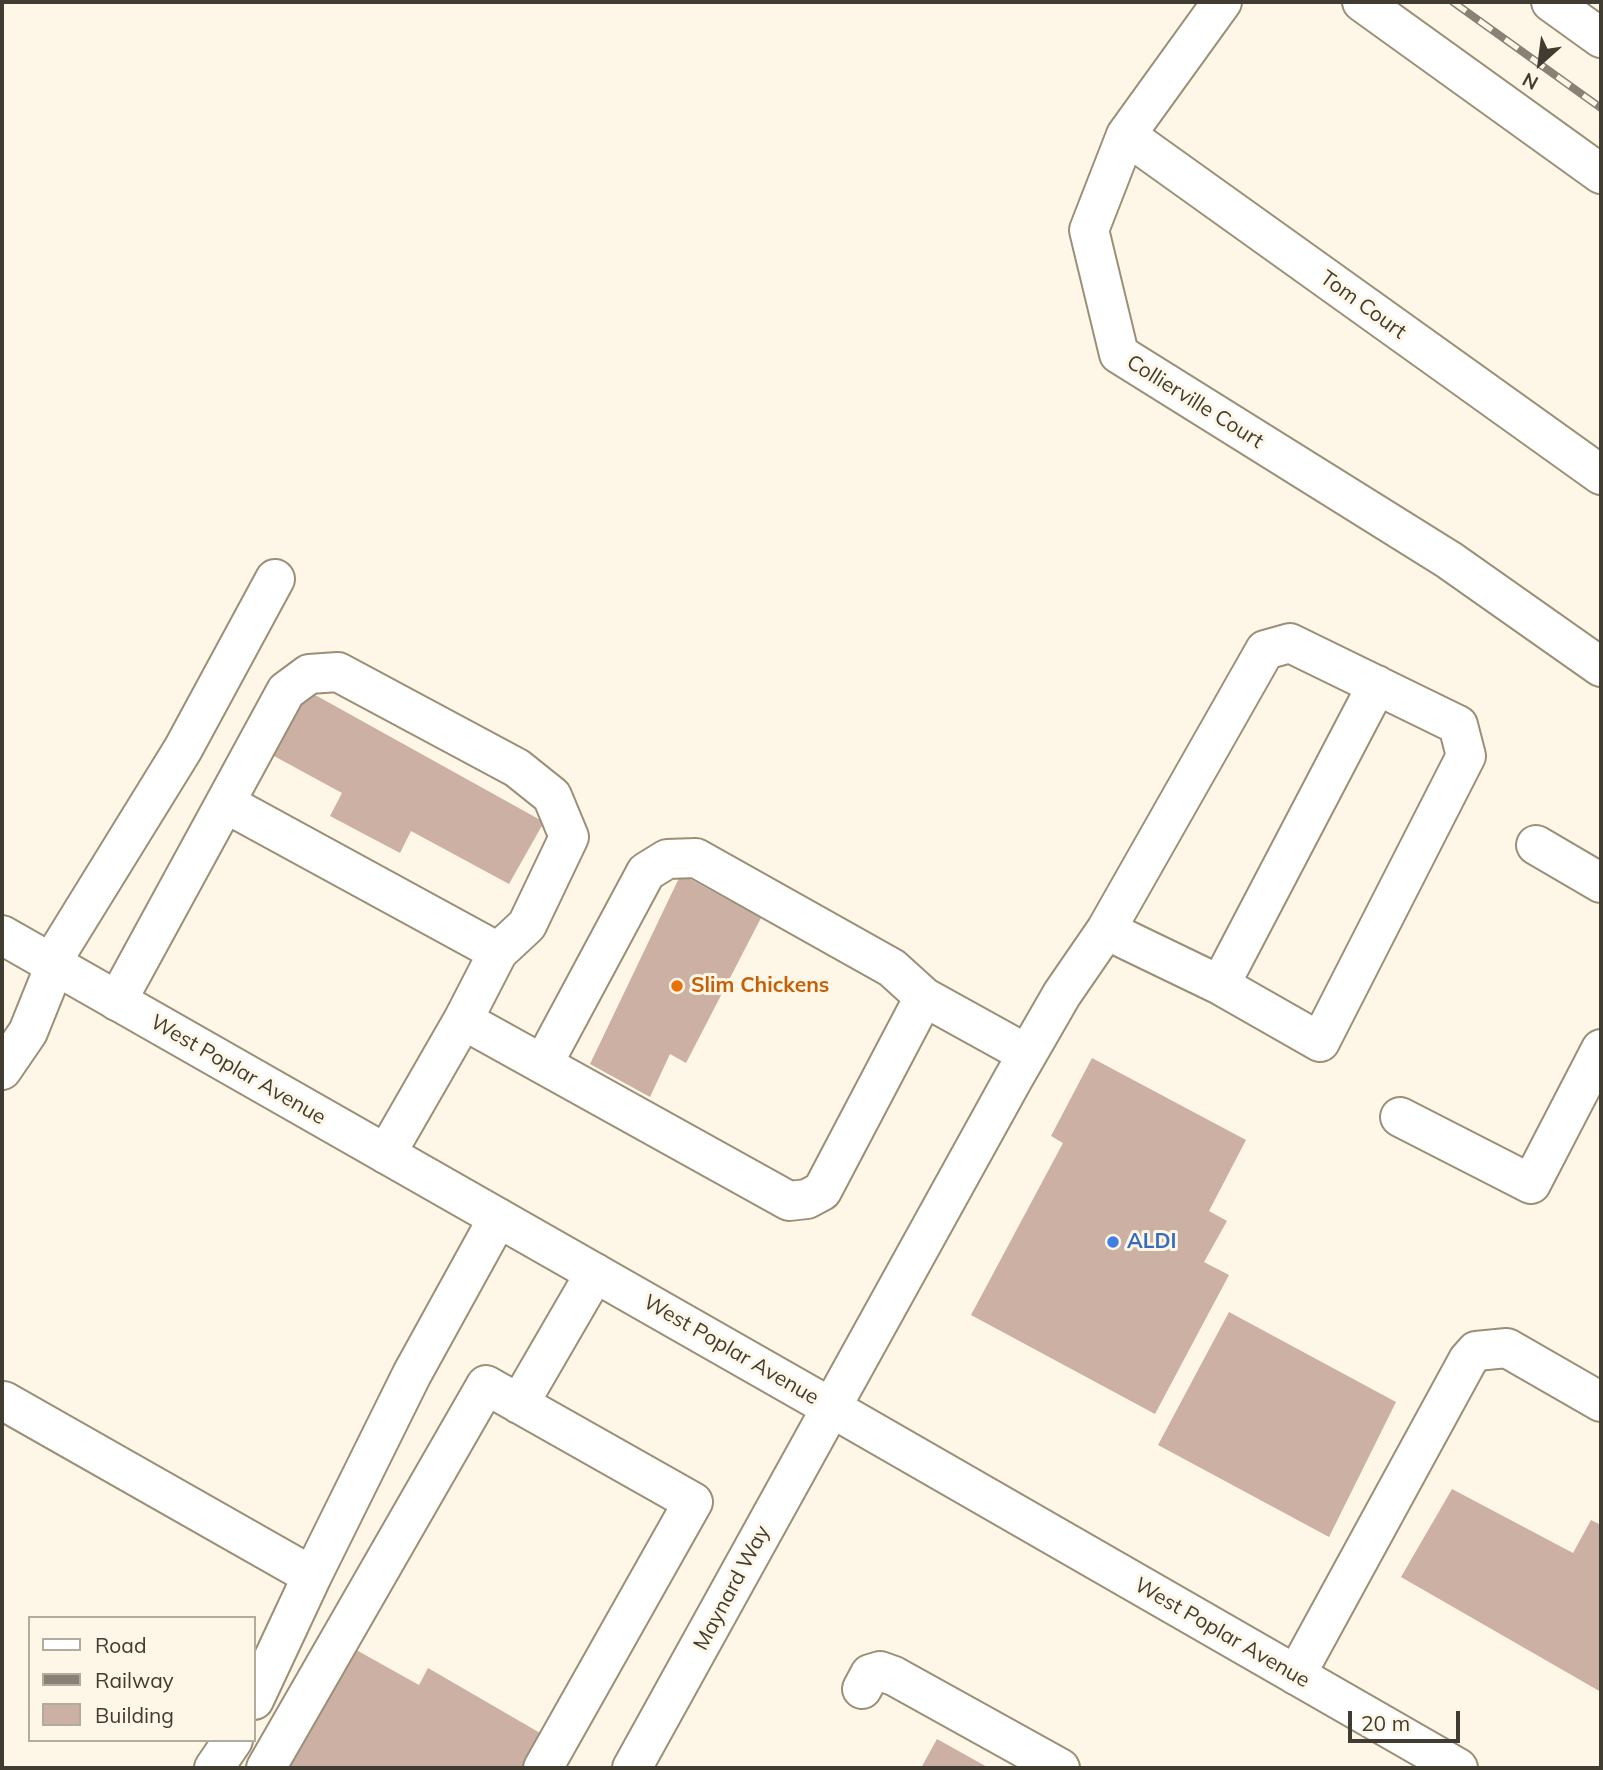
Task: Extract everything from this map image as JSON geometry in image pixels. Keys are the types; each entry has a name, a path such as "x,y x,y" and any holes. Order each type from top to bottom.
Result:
{"street":[{"name":"Collierville Court","path":"1223,2 1126,135 1089,230 1119,354 1449,560 1601,667"},
{"path":"1362,2 1601,174"},
{"path":"1551,2 1601,38"},
{"name":"Tom Court","path":"1126,135 1601,475"},
{"path":"2,1070 28,1032 53,964 183,749 275,579"},
{"name":"Maynard Way","path":"632,1768 1027,1054 1062,994 1106,930 1265,650 1290,643 1458,725 1466,756 1320,1042 1220,985"},
{"path":"117,1001 286,691 309,674 338,672 517,768 552,796 569,837 527,925 498,953 386,1154"},
{"path":"1106,930 1220,985 1377,685"},
{"path":"225,803 498,953"},
{"path":"1535,845 1601,883"},
{"path":"543,1064 646,872 667,859 696,859 892,968 924,997 1027,1054"},
{"name":"West Poplar Avenue","path":"2,935 1458,1768"},
{"path":"463,1020 789,1201 807,1199 822,1191 924,997"},
{"path":"1399,1117 1531,1184 1601,1049"},
{"path":"256,1696 412,1374 498,1217"},
{"path":"519,1404 595,1273"},
{"path":"1296,1675 1468,1360 1476,1351 1507,1348 1601,1402"},
{"path":"266,1768 486,1385 693,1502 543,1768"},
{"path":"4,1401 312,1576"},
{"path":"862,1689 870,1674 880,1671 894,1676 1010,1756 1060,1768"},
{"path":"214,1768 232,1742"}],"building":[{"path":"308,691 544,822 509,884 411,831 400,853 330,816 342,793 274,756"},
{"name":"Slim Chickens","path":"681,874 761,918 686,1063 670,1054 650,1097 590,1064"},
{"name":"ALDI","path":"1092,1058 1246,1140 1209,1211 1227,1221 1204,1262 1229,1275 1155,1414 971,1315 1063,1143 1051,1136"},
{"path":"1229,1312 1396,1402 1329,1537 1158,1445"},
{"path":"1452,1489 1573,1553 1591,1520 1601,1525 1601,1692 1401,1577"},
{"path":"351,1647 419,1685 428,1668 547,1737 529,1768 282,1768"},
{"path":"937,1739 989,1768 921,1768"}],"railway":[{"path":"1453,2 1601,108"}],"place":[{"name":"Slim Chickens","path":"677,986"},
{"name":"ALDI","path":"1113,1242"}]}
